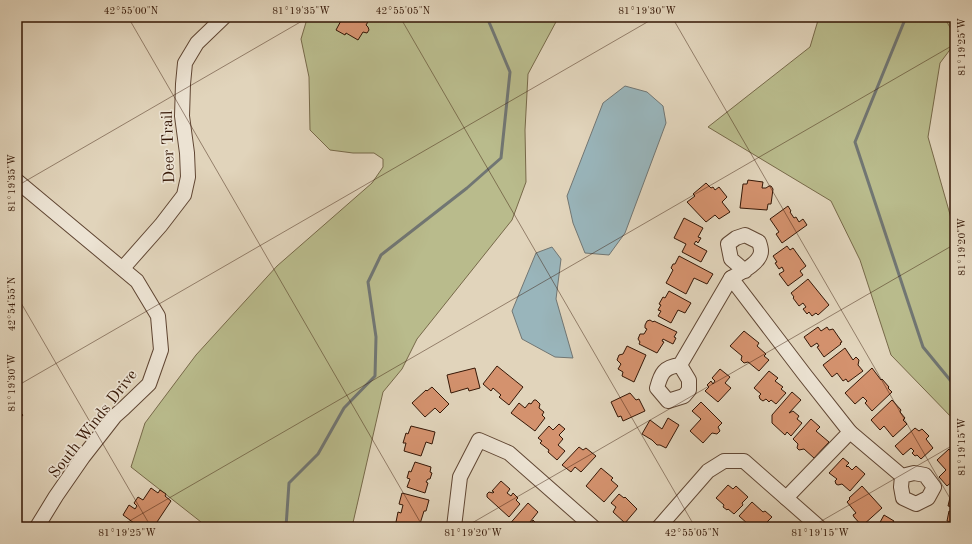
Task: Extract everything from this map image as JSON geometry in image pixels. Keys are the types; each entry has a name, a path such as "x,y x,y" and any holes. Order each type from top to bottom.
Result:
{"street":[{"name":"Deer Trail","path":"123,268 162,224 184,195 188,177 187,153 182,116 183,84 186,63 197,43 224,17"},
{"name":"South Winds Drive","path":"17,181 137,281 158,316 161,350 148,384 115,416 83,457 37,527"},
{"path":"680,364 731,278 745,271"},
{"path":"731,278 850,432 902,476"},
{"path":"786,498 850,432"},
{"path":"454,527 460,477 479,440 509,453 593,527"},
{"path":"659,527 708,471 724,461 744,461 819,527"}],"green space":[{"path":"314,17 561,17 557,20 528,74 525,130 526,182 512,220 417,339 402,369 383,392 352,527 201,527 201,522 131,467 145,423 196,355 277,266 372,183 383,167 383,159 374,153 353,153 330,150 310,130 309,77 301,39 307,19"},
{"path":"819,17 955,17 955,43 940,63 928,137 955,232 955,421 891,355 860,260 831,201 708,127 810,47"}],"water":[{"path":"625,86 647,92 663,106 666,123 625,233 609,255 585,253 573,223 567,196 603,103"},
{"path":"552,247 561,259 556,299 573,358 555,357 522,339 512,311 536,253"}],"building":[{"path":"343,17 371,17 366,25 369,30 367,33 363,32 358,40 346,33 345,35 336,30"},
{"path":"748,180 763,182 762,188 771,186 773,189 771,204 768,204 767,210 740,208 743,184 747,184"},
{"path":"706,183 715,190 719,187 727,197 722,202 730,212 719,219 715,215 706,222 687,202 695,196 693,194"},
{"path":"788,206 794,218 796,217 799,222 803,219 807,225 782,243 776,234 779,232 770,219"},
{"path":"684,218 703,228 698,237 701,238 698,243 696,241 694,244 707,251 701,262 682,252 686,244 674,238"},
{"path":"787,246 790,250 793,248 806,266 800,271 803,275 788,286 779,274 784,271 782,267 779,269 773,256"},
{"path":"679,256 713,274 707,284 694,278 686,294 666,283 673,270 671,268"},
{"path":"808,279 829,305 818,315 816,313 812,316 809,312 807,314 803,309 806,307 803,303 799,306 791,293"},
{"path":"669,291 691,303 685,313 678,310 671,323 658,316 661,311 658,310 661,305 659,304"},
{"path":"650,320 677,332 674,337 676,338 673,344 663,339 662,341 664,342 657,353 639,344 640,342 638,339 640,334 644,334 647,329 645,328 645,325 647,321"},
{"path":"818,327 821,331 827,327 829,330 833,329 842,342 824,357 817,347 819,346 817,343 811,347 804,337"},
{"path":"744,331 759,343 757,346 766,354 764,356 769,360 759,371 748,362 744,363 741,360 742,356 730,346"},
{"path":"627,346 646,355 634,382 622,376 623,372 618,369 621,364 617,360 619,355 623,354"},
{"path":"845,348 853,360 856,357 859,360 858,365 863,371 848,382 846,379 843,381 837,373 832,377 823,365"},
{"path":"497,366 523,387 509,405 499,397 501,395 493,388 491,391 483,384"},
{"path":"475,368 480,388 469,391 468,388 451,393 447,375"},
{"path":"872,368 892,392 872,411 865,403 867,401 863,397 855,404 845,393"},
{"path":"720,369 730,377 725,383 731,388 718,402 705,391 709,387 707,385 711,381 713,384 715,381 712,378"},
{"path":"769,371 778,378 775,381 783,387 781,389 786,393 776,404 771,400 769,402 766,399 763,401 760,399 759,396 761,394 754,388"},
{"path":"432,387 449,404 440,413 435,408 425,417 412,403 426,390 427,391"},
{"path":"792,392 801,400 789,413 793,411 799,416 797,419 802,423 791,436 787,432 785,435 772,423 772,415"},
{"path":"630,393 636,400 639,399 645,411 623,421 621,416 618,417 611,402"},
{"path":"534,400 540,404 539,408 544,412 542,415 545,418 535,431 511,413 519,403 525,408"},
{"path":"892,400 901,410 900,412 905,418 903,420 907,424 893,437 884,426 880,430 871,420"},
{"path":"701,402 722,423 718,427 720,431 717,434 712,433 703,443 690,431 701,419 692,411"},
{"path":"17,409 23,415 17,422"},
{"path":"668,418 679,425 666,448 657,445 642,434 650,420 662,429"},
{"path":"811,419 820,427 816,431 829,442 814,458 804,449 799,450 797,448 798,444 793,439"},
{"path":"559,424 565,429 559,435 563,439 558,445 565,451 557,460 548,452 549,450 540,443 542,441 538,438 549,426 553,430"},
{"path":"411,426 435,432 432,444 426,442 421,456 404,451 406,443 403,443 406,433 408,434"},
{"path":"915,428 919,431 922,429 929,436 926,439 933,448 921,459 912,453 914,451 911,448 903,455 895,446"},
{"path":"579,447 583,450 586,448 596,456 581,472 575,467 571,472 562,465"},
{"path":"949,449 952,453 954,451 955,452 955,479 947,486 939,477 946,470 937,460"},
{"path":"843,458 849,463 846,466 847,467 848,466 852,470 856,466 865,474 850,491 842,484 836,484 835,481 837,479 829,473"},
{"path":"415,462 431,467 430,472 432,473 430,479 426,482 428,483 425,493 407,487 410,479 407,478 409,471 411,472"},
{"path":"601,468 613,478 611,480 618,486 604,502 586,486"},
{"path":"501,481 510,489 507,493 511,496 513,493 518,498 516,500 520,504 509,517 487,497 489,492 494,492 492,491"},
{"path":"728,485 733,489 736,486 748,497 742,503 743,505 734,514 723,507 724,505 716,498"},
{"path":"862,486 882,508 862,526 854,517 853,515 856,513 847,502 850,499 849,498"},
{"path":"151,488 158,493 160,490 166,494 165,496 171,501 157,522 162,526 161,527 138,527 123,515 129,505 135,509 137,506 134,503 138,497 143,500"},
{"path":"952,489 955,490 955,523 947,521 949,511 953,512 954,507 948,506"},
{"path":"402,493 429,500 419,527 395,527 398,512 401,513 403,505 399,504"},
{"path":"619,494 624,498 625,497 637,509 625,523 613,512 616,507 611,503"},
{"path":"752,502 763,512 765,511 772,517 762,527 748,527 748,524 739,516"},
{"path":"528,503 538,512 530,522 531,523 533,520 539,526 507,527"},
{"path":"884,515 894,521 891,526 893,527 878,526"}],"waterway":[{"path":"286,527 289,483 318,454 344,408 375,376 376,337 368,282 381,255 467,188 501,158 510,72 489,22 492,17"},
{"path":"906,17 855,142 923,347 955,386"}]}
